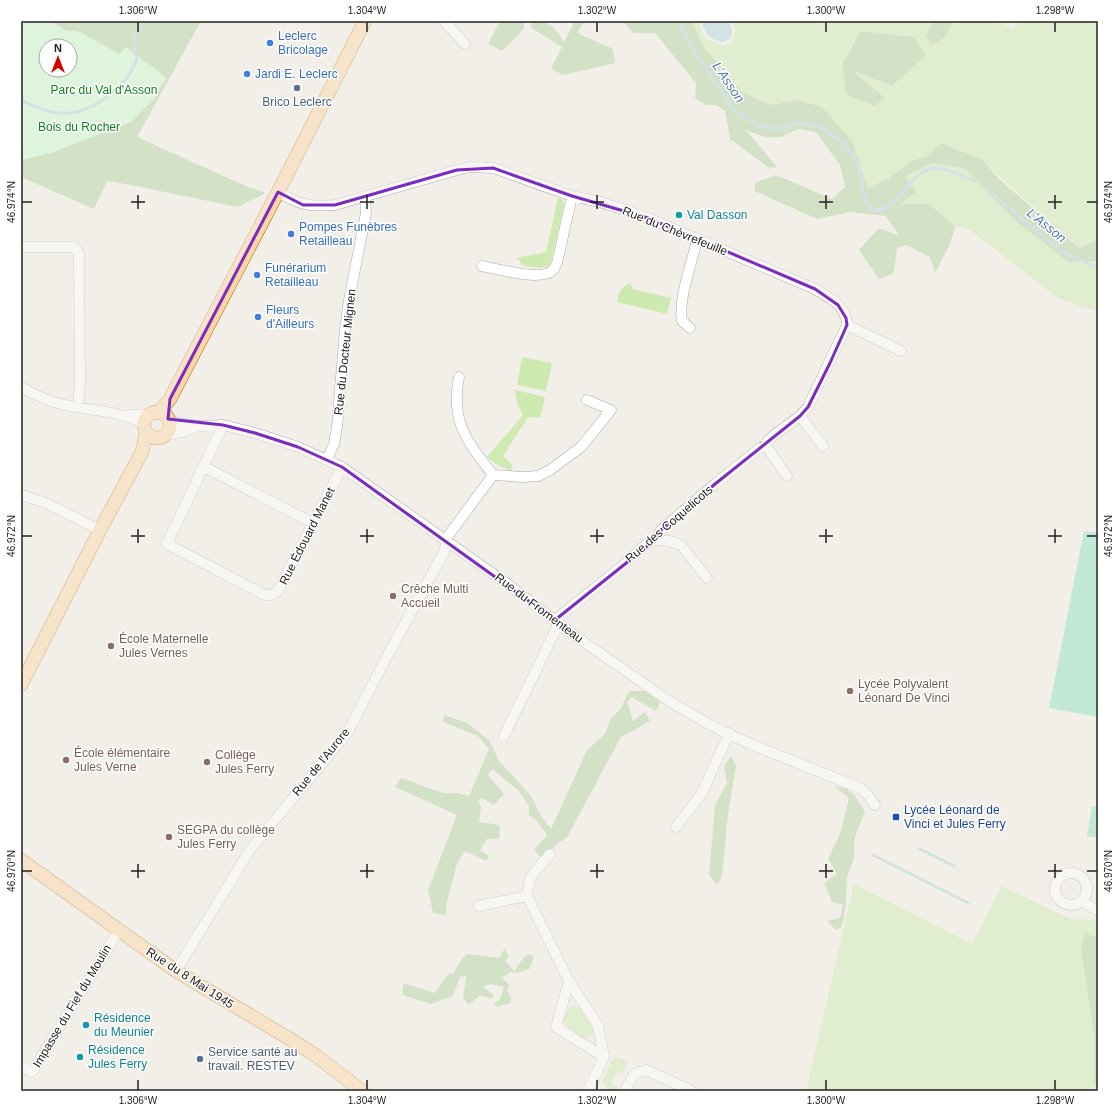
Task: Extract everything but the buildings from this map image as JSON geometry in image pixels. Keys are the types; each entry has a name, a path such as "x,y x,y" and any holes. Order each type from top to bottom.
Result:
{"main road":[{"path":"21,685 100,530 142,452 156,421 170,399 365,21"},
{"path":"156,421 151,436 161,437"},
{"path":"142,452 161,437 170,427 156,421"},
{"name":"Rue du 8 Mai 1945","path":"21,860 176,971 309,1051 362,1091"}],"street":[{"path":"444,21 464,44"},
{"name":"Rue du Chèvrefeuille","path":"366,196 470,167 486,167 501,170 572,196 600,202 648,218 815,289 833,300 844,310 847,325"},
{"path":"278,192 303,205 320,206 335,205 366,196"},
{"name":"Rue du Docteur Mignen","path":"327,459 334,444 337,427 345,329 349,300 366,213 366,196"},
{"path":"482,266 527,275 544,274 552,271 559,257 572,196"},
{"path":"690,328 682,321 680,312 697,240"},
{"path":"21,247 71,247 76,249 79,254 80,383 78,407"},
{"path":"847,325 902,351"},
{"name":"Rue des Coquelicots","path":"557,622 649,542 655,540 661,530 709,488 760,448 766,446 767,442 773,436 800,416 811,400 847,325"},
{"path":"459,377 456,402 464,435 476,454 493,475 524,477 538,476 550,470 581,447 611,410 587,400"},
{"name":"Rue du Fromenteau","path":"21,387 44,399 60,404 156,421 199,426 223,426 255,433 298,447 327,459 342,467 628,674 669,701 712,726 748,743 860,788 868,795 875,805"},
{"path":"800,416 823,446"},
{"name":"Rue du Fromenteau","path":"161,437 183,432 199,426"},
{"name":"Rue Édouard Manet","path":"223,426 167,544 265,595 271,595 278,591 342,467"},
{"path":"766,446 787,476"},
{"path":"204,467 313,523"},
{"name":"Rue de l'Aurore","path":"176,971 249,851 348,732 444,552 448,536 493,475"},
{"path":"21,495 46,504 100,530"},
{"path":"655,540 669,541 681,545 707,578"},
{"path":"504,736 557,622"},
{"path":"676,827 702,793 729,733"},
{"path":"550,854 530,878 527,896 569,981 598,1026 604,1057 589,1091"},
{"path":"479,906 527,896"},
{"path":"1082,901 1098,911"},
{"name":"Impasse du Fief du Moulin","path":"21,1066 32,1072 118,930"},
{"path":"569,981 556,1027 604,1057"},
{"path":"626,1091 634,1074 646,1070 692,1091"}],"highlighted area":[{"path":"493,168 572,196 648,218 815,289 838,305 846,318 847,325 830,363 808,407 800,416 715,484 661,530 655,540 555,620 342,467 298,447 255,433 223,425 168,419 170,399 278,192 303,205 335,205 457,170"}],"green space":[{"name":"Parc du Val d'Asson","path":"21,21 50,21 65,30 80,32 119,54 126,47 167,78 160,87 157,96 131,122 51,153 21,160"},
{"name":"Bois du Rocher","path":"47,21 201,21 137,137 248,187 266,193 237,207 107,181 94,209 21,177 21,48"},
{"path":"500,21 524,21 524,29 502,51 488,44"},
{"path":"533,21 544,22 552,26 564,42 575,21 584,21 577,33 613,49 615,63 563,75 551,69 562,47 530,27"},
{"path":"623,21 692,21 703,46 742,92 770,105 798,100 822,107 852,141 868,188 889,178 911,161 927,156 941,143 983,160 999,179 1079,248 1098,240 1098,261 1068,262 1017,222 964,168 932,163 905,177 917,192 900,204 929,204 955,226 950,244 935,273 930,257 906,245 897,248 894,273 879,279 859,250 879,228 899,236 886,216 850,212 817,219 755,191 755,183 776,175 832,199 845,187 840,165 816,132 798,129 781,137 765,137 746,130 777,167 769,168 730,139 725,111 717,105 706,105 695,98 696,83 655,33 633,33"},
{"path":"692,21 698,21 705,38 723,46 733,41 735,30 732,21 933,21 926,35 953,21 997,21 1013,29 1017,21 1098,21 1098,240 1079,248 991,169 983,160 927,156 911,161 889,178 868,188 852,141 798,100 770,105 742,92 703,46","holes":["913,37 926,55 892,86 852,71 885,98 875,106 842,65"]},
{"path":"933,21 953,21 944,38 931,46 926,35"},
{"path":"861,31 913,37 926,55 892,86 853,71 885,98 875,106 847,95 842,65"},
{"path":"932,163 964,168 1017,222 1068,262 1098,261 1098,312 1058,298 970,230 955,226 929,204 899,204 917,192 905,177"},
{"path":"558,198 562,199 564,205 550,265 541,268 524,266 517,258 546,252"},
{"path":"630,283 633,289 671,298 667,314 617,302 620,291"},
{"path":"522,357 552,363 546,391 517,385"},
{"path":"515,390 545,397 540,418 528,417 503,456 512,464 511,471 496,464 487,457 523,415 517,403"},
{"path":"1084,531 1098,533 1098,717 1049,708"},
{"path":"629,691 646,691 660,702 656,711 632,697 627,702 633,721 645,712 650,721 621,737 567,837 540,857 534,850 547,835 537,821 529,815 529,806 519,791 492,769 488,775 504,794 494,805 482,798 478,801 481,807 479,822 500,825 499,839 487,839 480,850 489,856 486,861 465,851 457,864 447,901 446,915 433,913 428,890 457,815 395,787 401,778 443,793 458,793 469,796 489,749 478,736 443,722 444,715 467,723 489,740 499,761 531,796 541,816 551,829 587,750 605,734 610,720 621,708"},
{"path":"731,756 736,766 728,814 722,876 717,885 709,875 715,806 727,783 724,766"},
{"path":"835,787 846,788 855,796 865,812 855,836 854,859 847,877 846,903 842,927 836,930 827,921 840,918 843,905 832,902 824,883 837,874 828,859 840,834 849,798"},
{"path":"1092,806 1098,807 1098,838 1087,836"},
{"path":"854,884 972,944 1001,886 1071,919 1098,920 1098,1091 806,1091"},
{"path":"1085,933 1098,938 1098,1085 1094,1083 1094,1034 1081,948"},
{"path":"505,948 509,957 505,961 514,971 524,957 531,954 534,958 529,969 518,973 510,972 502,978 509,985 507,991 511,997 511,1003 497,1007 494,1004 500,999 504,987 490,984 483,987 494,995 491,999 480,995 469,1005 463,998 466,976 460,977 453,996 431,1004 403,995 403,985 407,984 435,993 449,973 453,974 463,957 468,954 499,958"},
{"path":"574,1006 582,1008 594,1027 592,1035 584,1038 568,1028 563,1020 569,1007"},
{"path":"614,1056 629,1061 622,1074 617,1072 611,1084 619,1088 617,1091 607,1091 607,1086 602,1082"}],"water":[{"path":"700,21 729,21 732,29 731,38 722,43 709,37"}],"waterway":[{"name":"L'Asson","path":"21,100 36,107 56,113 71,113 89,108 106,98 130,74 137,59 134,48 134,39 143,21"},
{"name":"L'Asson","path":"678,21 691,46 719,88 732,107 744,118 761,126 777,129 793,124 809,124 824,129 843,143 854,156 860,172 865,200 875,211 885,208 916,177 930,169 938,168 948,170 976,182"},
{"name":"L'Asson","path":"988,190 1046,239 1067,254 1098,268"},
{"path":"920,849 954,866"},
{"path":"873,855 968,903"}],"place":[{"name":"Leclerc Bricolage","path":"270,43"},
{"name":"Jardi E. Leclerc","path":"247,74"},
{"name":"Brico Leclerc","path":"297,88"},
{"name":"Val Dasson","path":"679,215"},
{"name":"Pompes Funèbres Retailleau","path":"291,234"},
{"name":"Funérarium Retailleau","path":"257,275"},
{"name":"Fleurs d'Ailleurs","path":"258,317"},
{"name":"Crêche Multi Accueil","path":"393,596"},
{"name":"École Maternelle Jules Vernes","path":"111,646"},
{"name":"Lycée Polyvalent Léonard De Vinci","path":"850,691"},
{"name":"École élémentaire Jules Verne","path":"66,760"},
{"name":"Collège Jules Ferry","path":"207,762"},
{"name":"Lycée Léonard de Vinci et Jules Ferry","path":"896,817"},
{"name":"SEGPA du collège Jules Ferry","path":"169,837"},
{"name":"Résidence du Meunier","path":"86,1025"},
{"name":"Résidence Jules Ferry","path":"80,1057"},
{"name":"Service santé au travail. RESTEV","path":"200,1059"}]}
